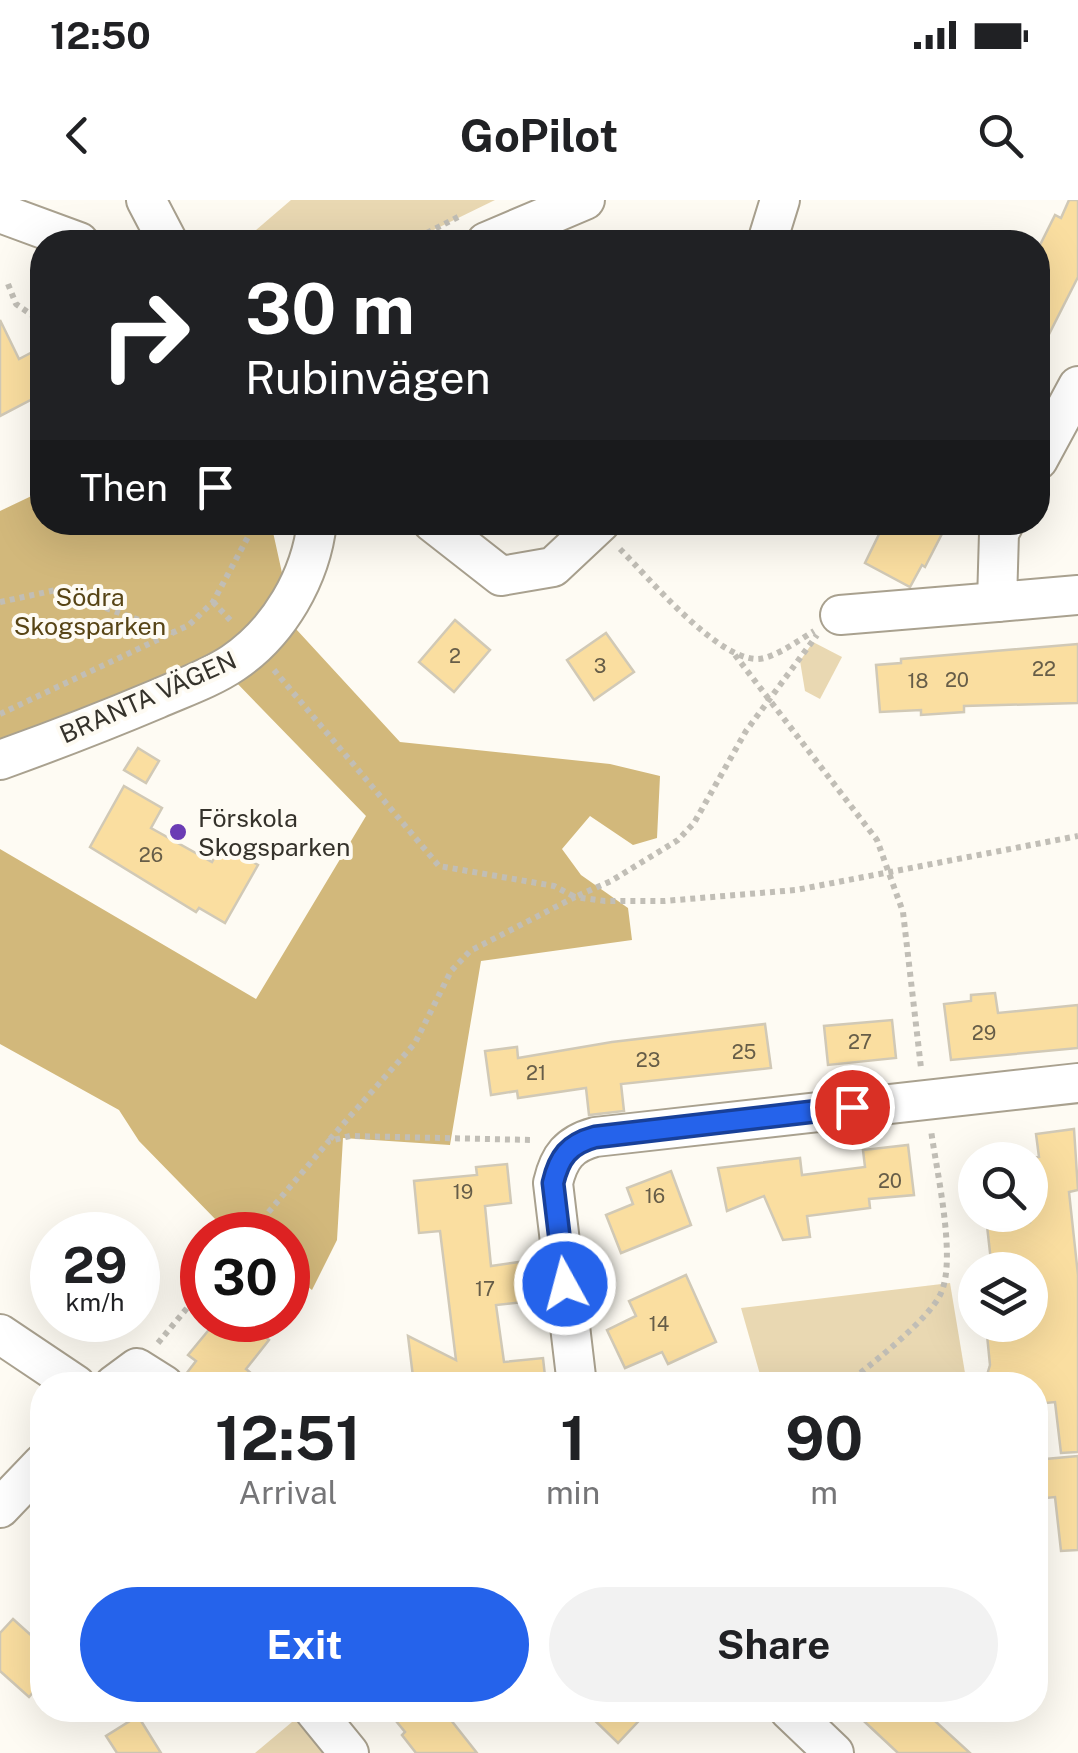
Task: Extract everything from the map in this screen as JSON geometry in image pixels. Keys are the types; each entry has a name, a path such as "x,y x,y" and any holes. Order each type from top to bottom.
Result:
{"street":[{"path":"146,200 162,230"},
{"path":"475,228 585,200"},
{"path":"770,230 780,200"},
{"path":"0,213 47,230"},
{"path":"1050,438 1078,386"},
{"name":"BRANTA VÄGEN","path":"0,760 232,664 254,646 282,613 306,572 313,535"},
{"path":"449,535 501,576 553,566 589,535"},
{"path":"997,602 999,535"},
{"path":"832,620 1078,595"},
{"path":"575,1372 553,1183 563,1155 576,1142 1078,1083"},
{"path":"0,1334 57,1372"},
{"path":"0,1508 30,1477"},
{"path":"323,1722 348,1753"},
{"path":"802,1722 834,1753"}],"path":[{"path":"8,284 16,304 30,314"},
{"path":"0,714 189,626 214,602 249,535"},
{"path":"610,535 715,643 735,655 770,698 877,840 903,912 948,1254 942,1292 928,1311 860,1372"},
{"path":"0,602 56,590 175,633"},
{"path":"735,655 760,659 832,620"},
{"path":"268,1212 415,1043 451,971 470,951 611,881 678,840 694,823 746,731 832,620"},
{"path":"254,646 439,866 554,886 576,897 605,902 664,901 796,890 1078,836"},
{"path":"329,1140 350,1136 542,1140 563,1155"},
{"path":"143,1372 180,1321"}],"shaded area":[{"path":"291,200 495,200 434,230 256,230"},
{"path":"813,642 842,657 820,699 805,691 800,661"},
{"path":"950,1283 965,1372 759,1372 741,1308"},
{"path":"292,1722 302,1722 327,1753 255,1753"}],"green space":[{"name":"Södra Skogsparken","path":"30,497 30,535 274,535 284,582 237,645 175,675 0,743 0,511"},
{"path":"296,629 400,742 610,764 660,776 657,838 633,845 590,816 562,849 581,875 628,908 632,940 481,961 450,1145 343,1138 337,1240 312,1290 310,1212 208,1212 139,1141 119,1110 0,1044 0,849 256,999 366,816 233,679"}],"building":[{"path":"1069,200 1078,200 1078,277 1050,332 1048,230 1055,215 1061,218"},
{"path":"0,320 19,359 30,353 30,400 0,416"},
{"path":"879,535 941,535 910,587 865,563"},
{"path":"455,620 490,650 454,692 419,662"},
{"path":"606,633 634,672 594,700 567,660"},
{"path":"1078,644 1078,703 964,706 964,712 921,715 921,710 880,712 876,665 901,663 901,659"},
{"path":"138,748 159,761 146,783 124,770"},
{"path":"124,786 162,808 151,828 212,862 222,844 258,865 225,923 199,908 196,912 90,847"},
{"path":"995,993 998,1013 1078,1005 1078,1048 951,1060 944,1004 971,1001 971,995"},
{"path":"892,1020 896,1058 828,1065 824,1026"},
{"path":"765,1024 771,1068 621,1084 624,1111 589,1115 586,1088 518,1098 517,1091 491,1095 485,1051 517,1047 518,1058 612,1042"},
{"path":"1074,1129 1078,1190 1069,1192 1078,1275 1078,1452 1061,1453 1055,1402 1048,1403 1048,1372 988,1372 988,1342 1048,1342 1048,1252 990,1252 988,1232 1048,1232 1048,1142 1037,1142 1036,1134"},
{"path":"908,1145 914,1195 869,1199 870,1208 807,1216 810,1237 783,1240 764,1196 727,1211 718,1168 800,1158 802,1175 865,1167 863,1150"},
{"path":"507,1164 511,1203 485,1206 491,1266 519,1262 524,1302 496,1305 504,1362 543,1358 545,1372 412,1372 408,1336 456,1360 440,1231 419,1233 414,1181 477,1175 476,1167"},
{"path":"671,1171 691,1225 621,1253 606,1215 633,1204 627,1188"},
{"path":"686,1275 716,1342 668,1364 662,1352 625,1368 607,1330 636,1316 629,1301"},
{"path":"199,1342 267,1342 246,1369 250,1372 188,1372 196,1361 188,1355"},
{"path":"1078,1456 1078,1550 1061,1551 1055,1497 1048,1498 1048,1459"},
{"path":"13,1619 30,1634 29,1697 0,1671 0,1633"},
{"path":"128,1722 142,1722 161,1753 117,1753 106,1736"},
{"path":"397,1722 452,1722 477,1753 416,1753 402,1735 405,1732"},
{"path":"596,1722 638,1722 618,1743"},
{"path":"865,1722 936,1722 970,1753 898,1753"}],"place":[{"name":"Förskola Skogsparken","path":"178,832"}],"route":[{"path":"565,1284 553,1183 556,1166 576,1142 852,1107"}]}
